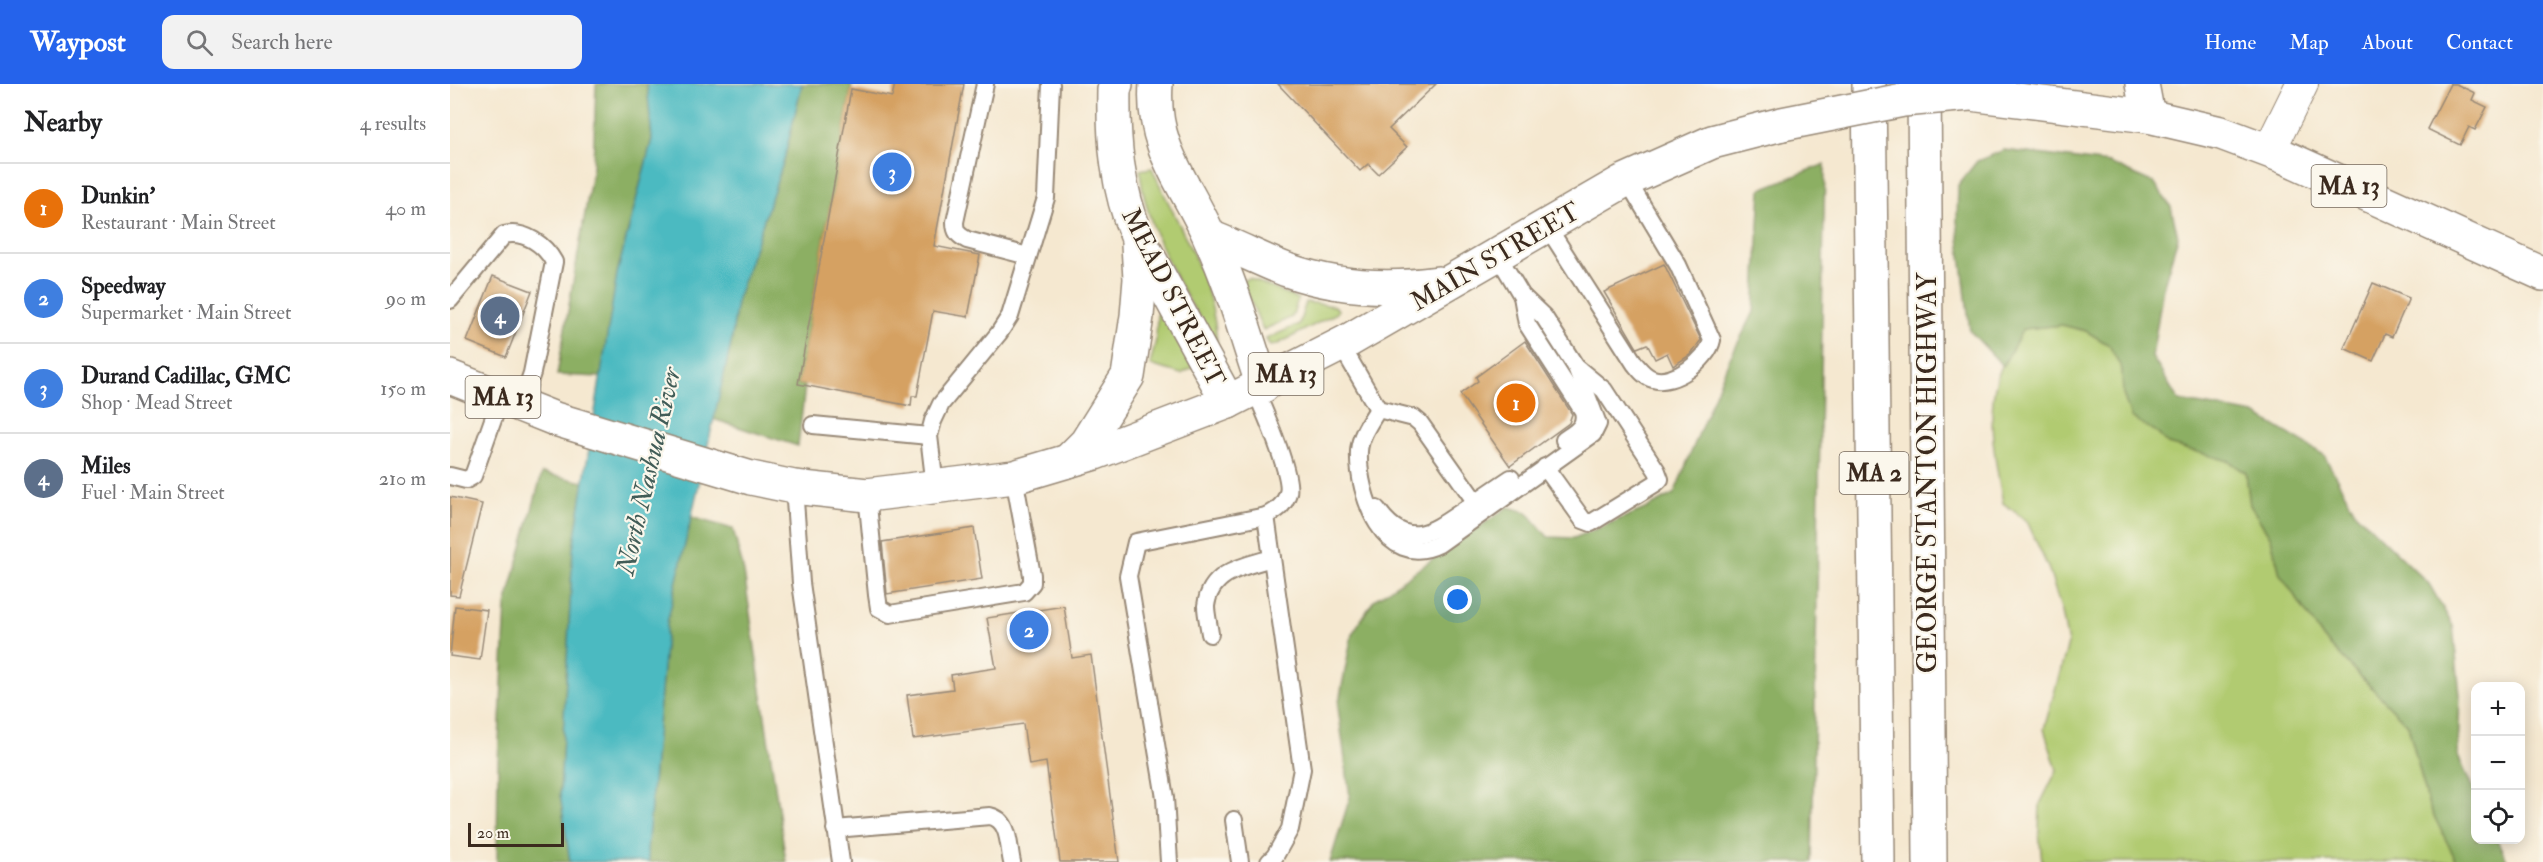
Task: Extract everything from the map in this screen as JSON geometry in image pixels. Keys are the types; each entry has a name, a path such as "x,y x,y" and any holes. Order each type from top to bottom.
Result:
{"main road":[{"name":"MEAD STREET","path":"1116,84 1113,138 1125,204 1137,236 1249,392"},
{"name":"MEAD STREET","path":"1156,84 1154,106 1167,159 1210,237 1237,306 1249,392"},
{"name":"GEORGE STANTON HIGHWAY","path":"1869,84 1878,862"},
{"name":"GEORGE STANTON HIGHWAY","path":"1924,84 1930,862"},
{"path":"2006,99 2036,84"},
{"path":"2142,84 2148,116"},
{"name":"MAIN STREET","path":"450,377 555,419 751,478 794,487 867,495 1014,477 1068,461 1249,392 1341,345 1627,180 1712,142 1782,124 1904,100 1970,94 2148,116 2221,133 2269,151 2543,274"},
{"path":"1068,461 1086,443 1128,376 1140,279 1137,236"},
{"path":"1210,237 1287,270 1320,278 1366,286 1408,287 1451,280"}],"street":[{"path":"2269,151 2302,84"}],"lane":[{"path":"986,84 955,230 967,240 1028,256"},
{"path":"935,487 929,436 941,404 999,333 1010,316 1046,198 1051,84"},
{"path":"1547,226 1644,375 1651,379 1664,381 1686,371 1703,359 1710,349 1712,340 1678,264 1627,180"},
{"path":"450,300 504,235 515,232 542,245 555,262 532,373 511,401 473,476 466,480 450,476"},
{"path":"1378,409 1366,428 1359,449 1362,482 1387,521 1409,534 1428,534 1479,507 1545,467 1596,429 1596,417 1576,367 1544,317 1522,296 1497,254"},
{"path":"1479,507 1581,428 1583,423 1584,417 1579,403 1527,324 1522,296"},
{"path":"1341,345 1378,409 1414,418 1420,423 1479,507"},
{"path":"1545,467 1583,520 1595,523 1656,483 1660,478 1604,390 1576,367"},
{"path":"1169,862 1165,798 1128,576 1136,542 1266,516 1281,508 1289,491 1275,440 1249,392"},
{"path":"813,425 929,436"},
{"path":"867,495 879,608 890,614 1024,592 1029,588 1032,575 1014,477"},
{"path":"794,487 801,583 841,862"},
{"path":"1266,516 1302,769 1290,829 1269,862"},
{"path":"1210,634 1206,606 1212,587 1229,570 1272,558"},
{"path":"835,829 998,817 1004,823 1012,862"},
{"path":"1234,820 1240,862"}],"green space":[{"path":"596,84 647,84 652,139 617,274 601,377 557,375 593,167"},
{"path":"802,84 852,84 798,384 805,386 798,446 713,419 731,344 737,300 784,160"},
{"path":"2004,150 2109,163 2154,183 2171,207 2178,237 2163,288 2152,357 2179,401 2255,414 2324,455 2355,512 2429,584 2453,626 2460,695 2458,756 2471,784 2471,844 2499,844 2508,862 2457,862 2429,806 2408,725 2324,639 2280,574 2271,538 2250,505 2246,473 2229,461 2168,444 2156,432 2131,417 2123,394 2122,369 2109,345 2086,331 2062,325 2023,329 2003,366 1970,331 1957,221 1958,185 1977,161"},
{"path":"1825,164 1812,862 1330,862 1350,797 1338,707 1352,634 1374,600 1508,507 1527,512 1548,537 1574,538 1645,509 1674,494 1729,360 1754,312 1761,189"},
{"path":"1152,168 1201,273 1209,295 1217,341 1191,304 1157,237 1143,191 1140,170"},
{"path":"1249,278 1298,299 1292,317 1263,330 1243,283"},
{"path":"1306,302 1335,306 1338,310 1337,313 1270,346 1266,339 1299,324"},
{"path":"1161,312 1194,367 1181,374 1150,365 1156,340 1157,315"},
{"path":"2062,325 2086,331 2109,345 2122,369 2123,394 2131,417 2156,432 2168,444 2225,459 2246,473 2250,505 2271,538 2280,574 2324,639 2408,725 2429,806 2457,862 2042,862 2039,832 2040,804 2057,770 2044,729 2068,644 2062,612 2049,570 2027,521 2003,503 1993,441 1992,409 1999,372 2022,329"},
{"path":"542,473 584,482 573,549 560,794 570,862 497,862 498,761 506,605"},
{"path":"691,517 733,529 744,572 786,862 649,862 647,851 667,623"}],"water":[{"name":"North Nashua River","path":"647,84 802,84 784,160 737,300 731,344 667,623 647,851 649,862 570,862 560,794 573,549 617,274 652,139"}],"building":[{"path":"895,84 964,84 934,246 980,255 968,317 933,311 917,396 912,396 911,406 798,384 851,89 892,97"},
{"path":"1278,84 1436,84 1389,129 1407,147 1378,174 1368,164 1360,171"},
{"path":"2450,84 2456,84 2475,93 2472,100 2487,107 2475,130 2469,127 2460,145 2427,129"},
{"path":"1664,264 1701,340 1690,355 1673,366 1667,353 1655,359 1647,344 1637,348 1604,292"},
{"path":"493,276 532,291 506,357 467,341"},
{"path":"2373,283 2409,298 2392,337 2385,334 2373,361 2344,348"},
{"path":"1525,341 1572,414 1569,423 1510,466 1460,394 1478,381 1476,377"},
{"path":"450,497 482,504 459,596 450,595"},
{"path":"974,528 982,579 887,594 882,542"},
{"path":"455,606 487,610 480,660 450,656"},
{"path":"1064,606 1072,658 1091,655 1119,862 1060,862 1046,762 1029,765 1023,724 913,739 907,695 953,689 951,675 996,668 987,618"}],"place":[{"name":"Durand Cadillac, GMC","path":"892,172"},
{"name":"Miles","path":"500,316"},
{"name":"Dunkin'","path":"1516,403"},
{"name":"Speedway","path":"1029,630"}]}
